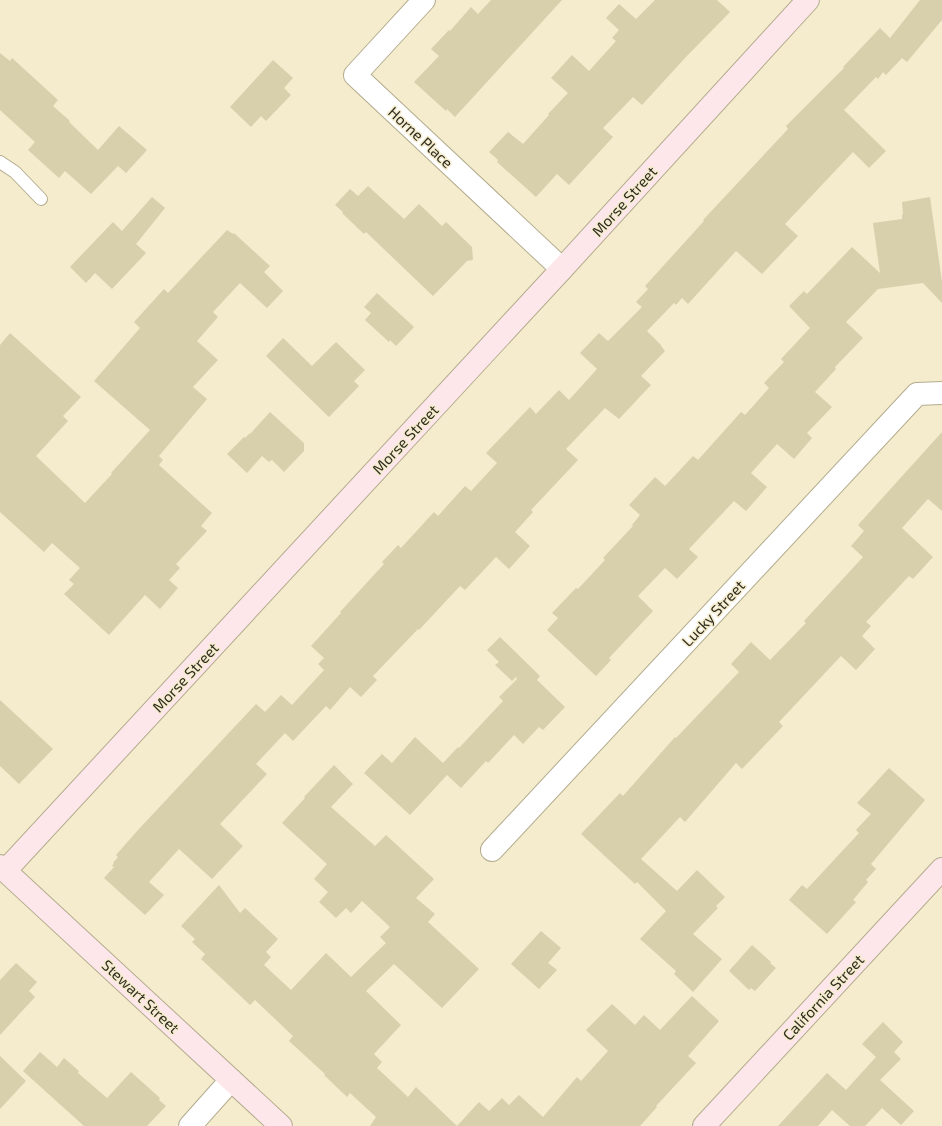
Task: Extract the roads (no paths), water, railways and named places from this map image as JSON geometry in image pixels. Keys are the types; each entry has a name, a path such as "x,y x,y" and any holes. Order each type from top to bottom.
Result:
{"street":[{"name":"Horne Place","path":"424,0 355,75 562,270"},
{"name":"Morse Street","path":"2,871 562,270 808,0"},
{"name":"Lucky Street","path":"492,850 917,394 942,392"},
{"name":"California Street","path":"704,1126 942,869"},
{"name":"Stewart Street","path":"2,871 281,1126"},
{"path":"190,1126 231,1080"}],"lane":[{"path":"0,162 15,172 41,199"}]}
